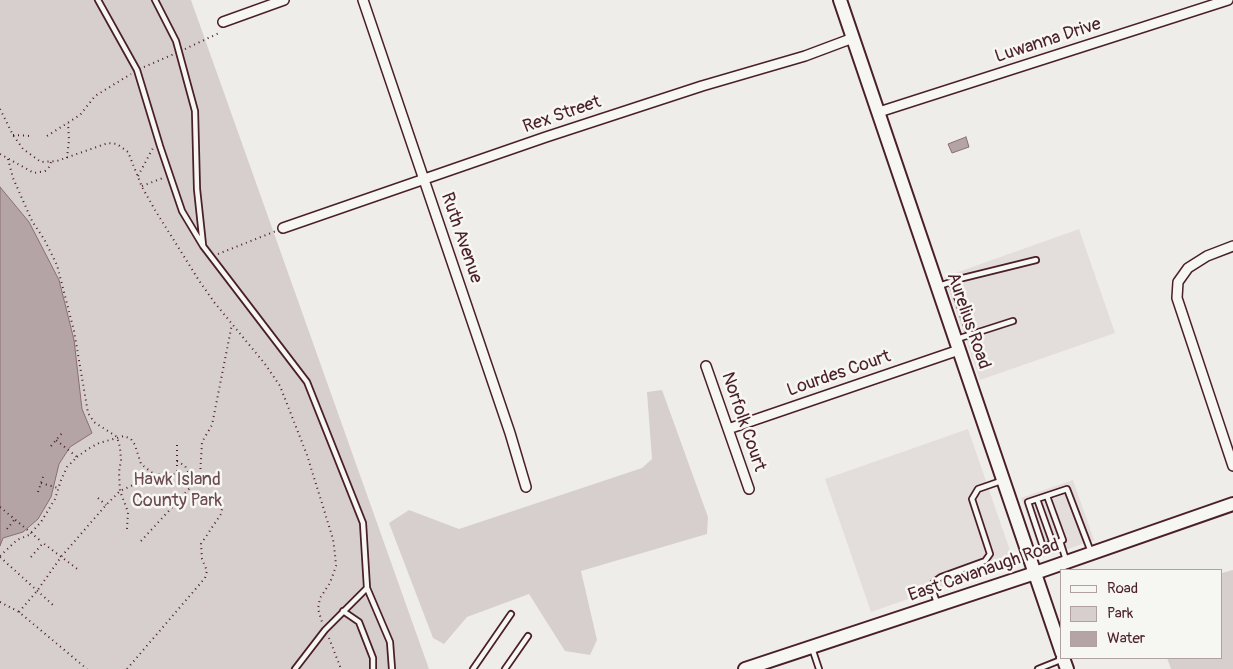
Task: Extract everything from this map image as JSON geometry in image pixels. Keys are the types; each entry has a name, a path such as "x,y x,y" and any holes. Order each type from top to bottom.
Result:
{"street":[{"path":"223,22 284,0"},
{"name":"Ruth Avenue","path":"363,0 510,433 526,488"},
{"name":"Aurelius Road","path":"840,0 1060,647"},
{"name":"Luwanna Drive","path":"878,112 1228,0"},
{"name":"Rex Street","path":"283,228 546,137 702,86 805,56 854,38"},
{"path":"1233,246 1207,256 1188,268 1178,282 1177,298 1233,466"},
{"name":"Lourdes Court","path":"728,429 957,345"},
{"name":"Norfolk Court","path":"706,366 749,489"},
{"name":"East Cavanaugh Road","path":"745,669 1233,504"}],"lane":[{"path":"98,0 137,70 182,211 203,246 307,382 363,523 367,588 390,642 392,669"},
{"path":"155,0 176,41 195,111 197,189 203,246"},
{"path":"938,286 1036,260"},
{"path":"952,282 970,335"},
{"path":"957,345 970,335 1013,321"},
{"path":"938,605 932,588 934,582 941,577 984,561 990,554 972,499 978,489 1003,480"},
{"path":"1047,496 1063,540 1044,546 1028,502 1067,489 1091,553"},
{"path":"1037,499 1053,544"},
{"path":"1060,541 1067,561"},
{"path":"295,669 325,630 367,588"},
{"path":"343,610 359,622 373,658 374,669"},
{"path":"473,669 511,614"},
{"path":"505,669 528,636"},
{"path":"811,647 819,669"},
{"path":"1038,669 1064,659"}],"path":[{"path":"47,136 80,115 95,96 137,70 219,33"},
{"path":"0,109 23,150 41,162 51,162 67,158 108,143 118,144 128,152 154,210 198,279 280,386 307,455 332,540 336,566 330,584 320,598 318,609 341,669"},
{"path":"67,158 68,123"},
{"path":"13,135 31,136"},
{"path":"138,176 158,140"},
{"path":"0,154 34,173 45,171 51,162"},
{"path":"8,159 13,178 32,221 44,239 57,265 74,330 88,413 94,422 117,437 120,446 120,491 128,512 127,529"},
{"path":"142,186 170,175"},
{"path":"211,256 283,228"},
{"path":"142,541 200,476 202,442 212,425 232,324"},
{"path":"51,446 62,433"},
{"path":"53,605 0,557 17,540 31,532 41,522 51,507 67,467 88,449 124,436 131,439 141,464 155,475"},
{"path":"56,440 77,457"},
{"path":"177,444 177,475"},
{"path":"177,461 185,466 194,483"},
{"path":"19,612 37,591 61,557 120,491 155,475 168,473 194,483"},
{"path":"38,492 44,474"},
{"path":"42,483 58,488"},
{"path":"98,498 106,505"},
{"path":"127,669 205,578 206,572 202,559 201,544 215,525 222,509 215,499"},
{"path":"0,507 80,571"},
{"path":"8,529 15,519"},
{"path":"31,557 43,543"},
{"path":"0,602 19,612 87,669"}],"shaded area":[{"path":"1079,229 1115,333 980,380 944,277"},
{"path":"968,429 1014,562 871,612 825,479"},
{"path":"1073,480 1094,540 1042,558 1021,498"}],"green space":[{"name":"Hawk Island County Park","path":"0,0 191,0 429,669 0,669"},
{"path":"662,390 708,517 707,534 581,571 597,640 590,655 565,651 529,594 467,617 444,644 433,638 389,523 409,510 459,529 642,468 652,459 647,392"},
{"path":"1233,570 1233,669 1171,669 1167,659 1223,659 1223,573"}],"water":[{"path":"966,137 969,147 952,153 948,144"},
{"path":"0,187 29,222 59,280 74,340 82,409 92,433 70,447 59,464 51,497 38,519 23,532 3,538 0,546"}]}
